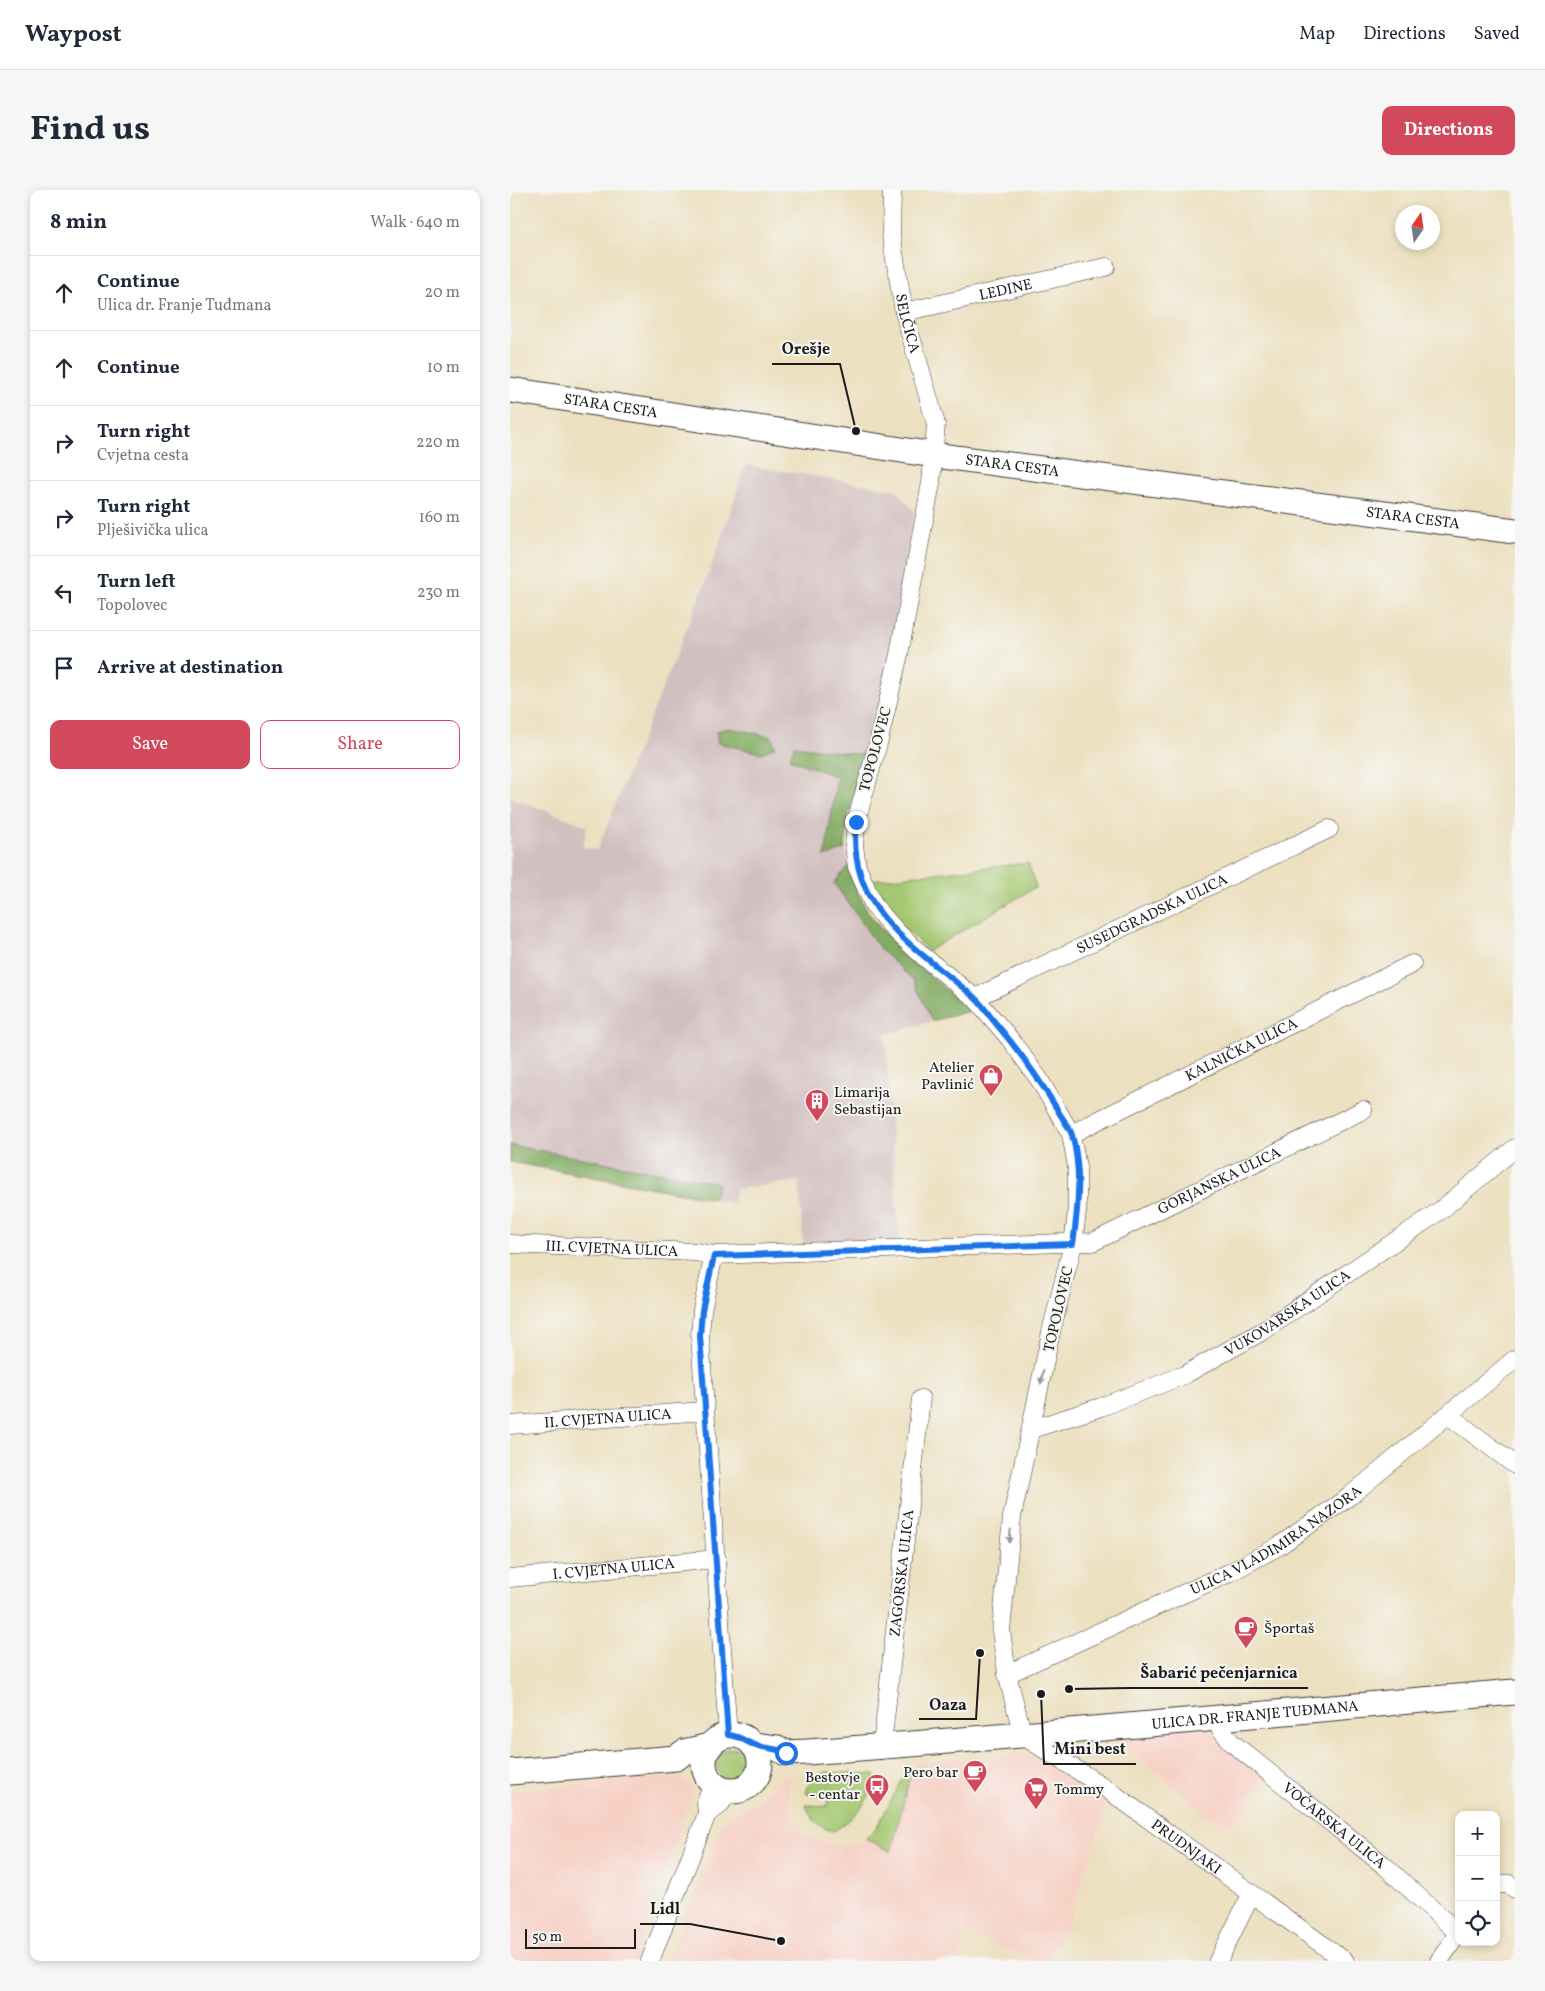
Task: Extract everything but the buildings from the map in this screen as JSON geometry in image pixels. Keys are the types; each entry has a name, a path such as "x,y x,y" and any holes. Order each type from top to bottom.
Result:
{"main road":[{"name":"STARA CESTA","path":"510,390 934,456 1515,531"},
{"name":"ULICA DR. FRANJE TUĐMANA","path":"753,1745 777,1748 786,1753 1023,1736 1212,1717 1515,1692"},
{"path":"510,1772 676,1758 684,1752 719,1740 746,1739 753,1745 760,1760 757,1776"},
{"path":"715,1782 704,1762 719,1740"},
{"path":"676,1758 715,1782 745,1788 757,1776 779,1762 786,1753"}],"street":[{"name":"SELČICA","path":"892,190 891,236 904,312 936,424 934,456"},
{"name":"LEDINE","path":"904,312 1106,267"},
{"name":"TOPOLOVEC","path":"934,456 931,483 899,654 880,740 856,822 854,845 857,867 874,906 924,958 975,998 1010,1039 1039,1079 1071,1134 1077,1167 1078,1212 1073,1244 1051,1332 1011,1527 1000,1631 1007,1674 1023,1736"},
{"name":"SUSEDGRADSKA ULICA","path":"975,998 1330,828"},
{"name":"KALNIČKA ULICA","path":"1071,1134 1412,964"},
{"name":"GORJANSKA ULICA","path":"714,1256 1093,1242 1363,1110"},
{"name":"VUKOVARSKA ULICA","path":"1032,1429 1101,1407 1184,1375 1263,1331 1441,1210 1515,1148"},
{"name":"III. CVJETNA ULICA","path":"510,1244 694,1252 714,1256"},
{"path":"714,1256 702,1310 700,1336 717,1560 719,1740"},
{"name":"ULICA VLADIMIRA NAZORA","path":"1007,1674 1229,1573 1279,1546 1350,1496 1515,1360"},
{"name":"ZAGORSKA ULICA","path":"882,1746 921,1399"},
{"name":"II. CVJETNA ULICA","path":"510,1425 705,1411"},
{"path":"1448,1415 1515,1465"},
{"name":"I. CVJETNA ULICA","path":"510,1578 717,1560"},
{"name":"VOĆARSKA ULICA","path":"1212,1717 1231,1742 1386,1867 1455,1930"},
{"name":"PRUDNJAKI","path":"1023,1736 1104,1787 1251,1895 1345,1961"},
{"path":"650,1961 707,1814 706,1803 715,1782"},
{"path":"1500,1884 1509,1884 1515,1888"},
{"path":"1218,1961 1251,1895"},
{"path":"1439,1961 1455,1937"}],"shaded area":[{"name":"Limarija Sebastijan","path":"746,465 897,490 915,512 890,653 874,726 848,817 845,849 856,889 869,913 893,940 970,1011 885,1034 899,1240 803,1243 799,1181 736,1189 733,1203 510,1162 510,797 587,826 583,847 597,850 708,576"},
{"path":"1206,1726 1266,1778 1242,1816 1222,1828 1109,1734"},
{"path":"1024,1754 1107,1802 1070,1919 1046,1961 1037,1961 967,1933 957,1961 668,1961 721,1828 729,1817 756,1802 780,1779 787,1776 793,1777 789,1787 789,1809 800,1832 811,1839 842,1846 855,1844 866,1838 890,1852 913,1763"},
{"path":"670,1777 683,1778 688,1782 692,1787 692,1795 634,1961 510,1961 510,1792"}],"green space":[{"path":"730,728 772,737 775,747 761,753 718,743 716,731"},
{"path":"794,746 866,755 848,817 845,849 825,857 837,777 790,759"},
{"path":"1028,863 1036,887 928,951 889,909 871,880"},
{"path":"848,866 862,901 878,925 902,951 970,1011 932,1021 914,981 881,950 834,883"},
{"path":"510,1145 718,1183 714,1199 510,1162"},
{"path":"732,1748 743,1753 748,1764 743,1775 732,1780 721,1775 716,1764 721,1753"},
{"path":"826,1772 874,1774 872,1791 862,1807 848,1821 834,1831 824,1828 817,1822 806,1805 827,1806 828,1797 806,1793 812,1780"},
{"path":"911,1772 891,1852 866,1838 875,1830 906,1773"}],"place":[{"name":"Orešje","path":"856,431"},
{"name":"Atelier Pavlinić","path":"991,1097"},
{"name":"Limarija Sebastijan","path":"817,1122"},
{"name":"Športaš","path":"1246,1649"},
{"name":"Oaza","path":"980,1653"},
{"name":"Šabarić pečenjarnica","path":"1069,1689"},
{"name":"Mini best","path":"1041,1694"},
{"name":"Pero bar","path":"975,1793"},
{"name":"Bestovje - centar","path":"877,1807"},
{"name":"Tommy","path":"1036,1810"},
{"name":"Lidl","path":"781,1941"}],"route":[{"path":"786,1753 777,1748 753,1745 746,1739 728,1735 700,1336 702,1310 714,1256 1047,1243 1073,1244 1078,1212 1077,1167 1071,1134 1039,1079 1010,1039 975,998 924,958 874,906 857,867 854,845 856,822"}]}
